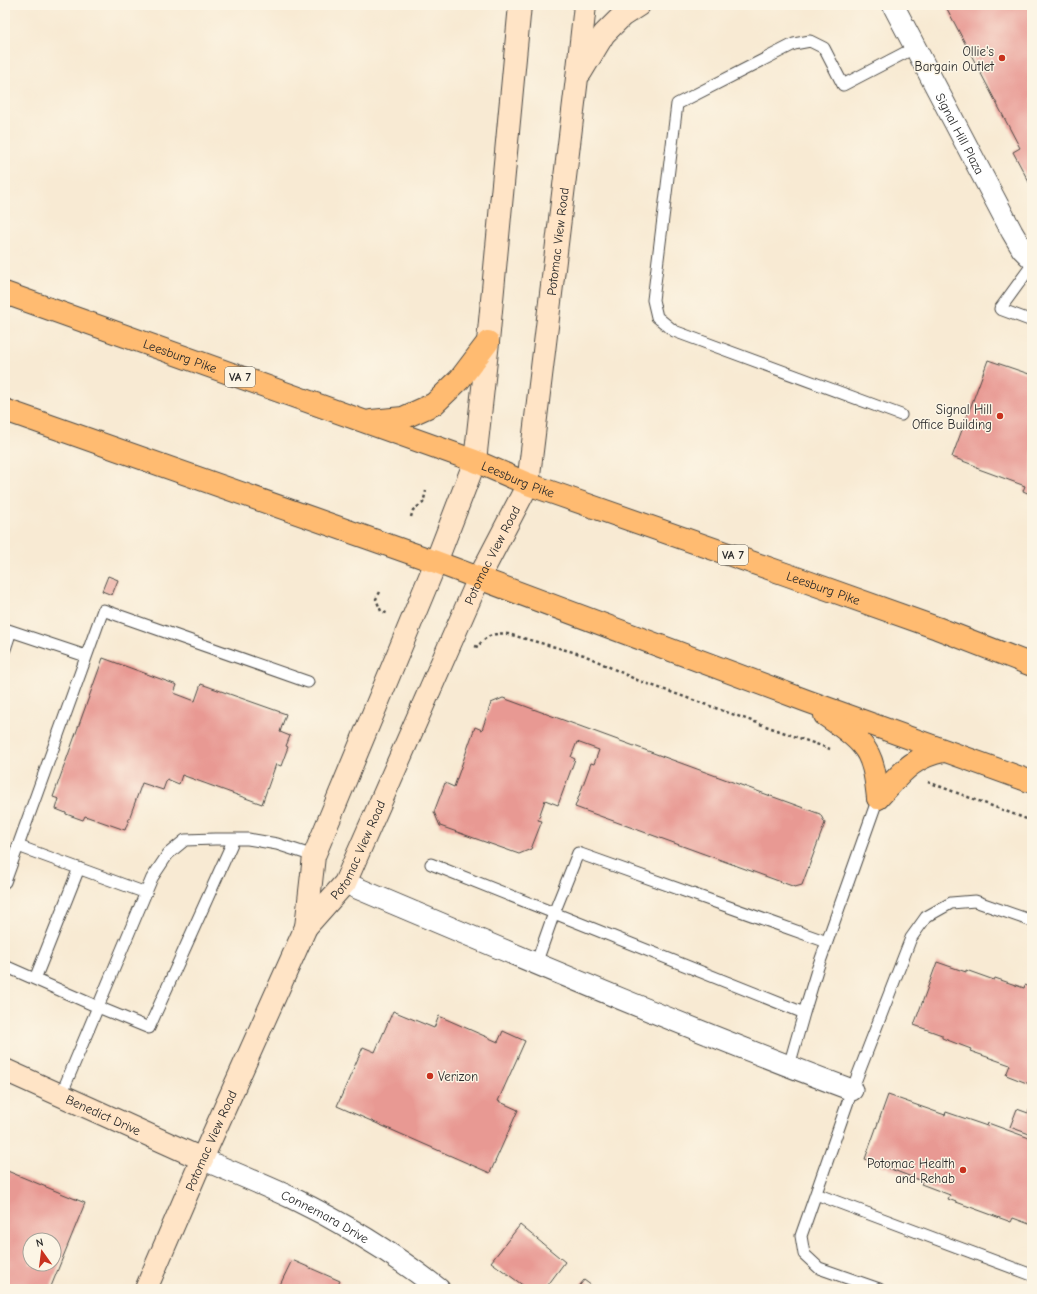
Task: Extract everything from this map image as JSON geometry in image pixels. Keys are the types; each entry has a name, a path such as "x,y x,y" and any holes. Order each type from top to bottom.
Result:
{"highway":[{"name":"Leesburg Pike","path":"5,293 475,461 528,484 796,577 937,628 1032,665"},
{"path":"364,422 403,418 434,404 460,379 488,342"},
{"path":"5,410 436,562 807,701 1032,782"},
{"path":"807,701 854,737 863,746 871,760 877,783 878,798"},
{"path":"878,798 910,764 932,753 944,751"}],"main road":[{"name":"Potomac View Road","path":"306,927 314,856 436,562 475,461 488,342 520,5"},
{"name":"Potomac View Road","path":"146,1289 202,1159 306,927 345,883 480,578 528,484 585,5"},
{"path":"577,78 604,34 622,16 639,5"},
{"name":"Benedict Drive","path":"5,1070 202,1159"}],"street":[{"name":"Signal Hill Plaza","path":"893,5 1012,232 1022,249 1032,259"},
{"path":"345,883 536,964 852,1090"},
{"name":"Connemara Drive","path":"202,1159 292,1198 338,1222 384,1250 439,1289"}],"lane":[{"path":"901,415 674,331 657,318 653,300 677,104 794,44 810,42 824,48 843,85 916,48"},
{"path":"1032,265 1000,309 1032,321"},
{"path":"5,882 103,610 308,682"},
{"path":"5,649 8,630 86,656"},
{"path":"789,1066 827,942 878,798"},
{"path":"5,966 149,1028 234,839"},
{"path":"61,1095 152,878 168,854 185,840 248,839 276,844 314,856"},
{"path":"18,846 146,893"},
{"path":"536,964 554,913 578,854 827,942"},
{"path":"432,864 804,1013"},
{"path":"35,979 79,868"},
{"path":"879,1289 819,1268 804,1254 801,1236 852,1090 911,938 926,917 951,903 975,901 1032,921"},
{"path":"816,1194 1032,1275"}],"path":[{"path":"411,517 413,510 423,503 426,491"},
{"path":"380,592 376,599 381,611 389,614"},
{"path":"478,647 481,642 487,638 501,633 584,655 637,680 837,751"},
{"path":"925,781 1032,821"}],"building":[{"name":"Ollie's Bargain Outlet","path":"945,5 1032,5 1032,188 1013,152 1020,148"},
{"name":"Signal Hill Office Building","path":"988,360 1032,375 1032,495 1023,491 1025,486 976,468 976,466 952,457"},
{"path":"108,576 118,580 112,595 102,591"},
{"path":"103,658 177,685 174,693 195,701 201,684 286,714 280,732 290,736 286,746 288,747 281,766 276,764 262,804 182,775 179,784 167,779 163,790 142,783 125,830 85,816 83,820 56,809 59,799 53,797"},
{"path":"503,698 820,814 825,823 802,885 795,887 575,807 591,763 594,764 599,750 577,742 571,757 575,759 558,805 545,800 538,820 542,821 531,849 519,854 440,826 434,812 445,783 454,787 475,727 482,730 491,703"},
{"path":"937,962 994,980 995,978 1024,988 1025,985 1032,988 1032,1085 1006,1075 1010,1065 970,1051 971,1049 942,1038 942,1035 914,1025"},
{"name":"Verizon","path":"393,1011 434,1028 439,1016 498,1042 503,1031 525,1041 498,1101 518,1110 490,1173 337,1106 363,1047 375,1052"},
{"name":"Potomac Health and Rehab","path":"888,1095 945,1115 946,1112 987,1126 988,1123 1032,1139 1032,1225 1013,1218 1011,1222 948,1199 950,1195 921,1184 922,1181 865,1159"},
{"path":"1032,1104 1032,1135 1010,1127 1017,1109 1028,1113"},
{"path":"5,1170 85,1203 62,1260 62,1232 22,1232 22,1272 57,1272 50,1289 5,1289"},
{"path":"520,1225 565,1262 545,1289 528,1289 491,1262"},
{"path":"292,1260 340,1281 337,1287 342,1289 278,1289"},
{"path":"584,1280 596,1289 577,1289"}],"place":[{"name":"Ollie's Bargain Outlet","path":"1002,58"},
{"name":"Signal Hill Office Building","path":"1000,416"},
{"name":"Verizon","path":"430,1076"},
{"name":"Potomac Health and Rehab","path":"963,1170"}]}
